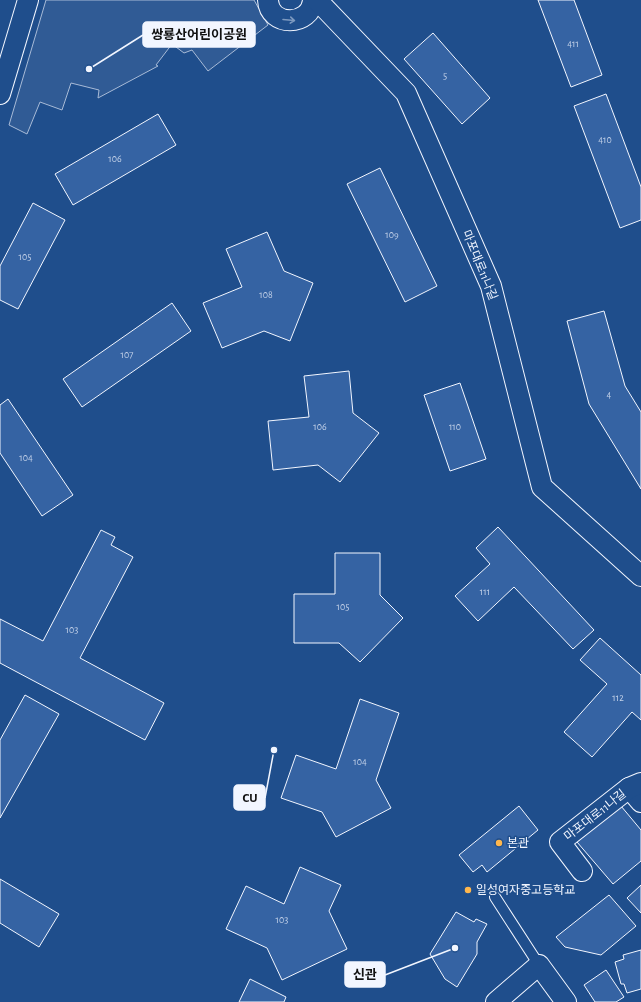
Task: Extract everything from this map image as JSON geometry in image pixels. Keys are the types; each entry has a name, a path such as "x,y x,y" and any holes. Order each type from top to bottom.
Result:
{"street":[{"path":"0,94 28,0"},
{"path":"268,0 271,10 276,16 282,20 290,21 304,17 309,11 313,0"},
{"name":"마포대로11나길","path":"317,0 406,93 491,286 542,486 641,576"},
{"name":"마포대로11나길","path":"582,871 560,842 637,791"},
{"path":"496,1002 539,965 566,1002"}],"lane":[{"path":"495,897 539,965"}],"shaded area":[{"path":"46,0 254,0 268,25 208,71 192,50 184,53 172,44 156,65 158,66 98,98 99,90 71,83 62,110 40,102 27,134 9,125"}],"building":[{"path":"538,0 574,0 602,75 571,87"},
{"path":"433,33 490,98 462,124 404,59"},
{"path":"606,94 641,187 641,220 620,228 574,106"},
{"path":"158,114 176,145 73,205 55,174"},
{"path":"380,168 437,286 405,302 347,184"},
{"path":"33,203 65,220 18,309 0,300 0,266"},
{"path":"267,232 284,271 313,283 290,341 264,331 222,348 203,303 242,287 226,249"},
{"path":"172,303 191,331 82,407 63,379"},
{"path":"604,311 625,386 641,412 641,489 589,404 567,321"},
{"path":"349,371 353,413 379,433 340,482 318,465 273,470 268,421 309,417 304,376"},
{"path":"460,383 486,459 450,471 424,395"},
{"path":"8,399 73,495 42,516 0,453 0,405"},
{"path":"498,527 594,630 573,649 514,587 478,621 455,596 490,564 476,548"},
{"path":"101,530 115,537 111,545 133,557 80,658 164,703 145,740 0,663 0,619 43,641"},
{"path":"335,553 380,553 380,595 403,618 360,662 339,643 294,643 294,594 335,594"},
{"path":"600,638 641,675 641,720 632,712 592,757 564,732 607,684 580,660"},
{"path":"25,695 59,714 0,818 0,740"},
{"path":"360,699 399,713 376,780 391,808 336,837 322,812 281,798 296,755 336,769"},
{"name":"본관","path":"519,806 538,830 487,872 482,865 473,872 459,855"},
{"path":"621,806 641,830 641,861 613,884 577,842"},
{"path":"300,867 341,885 329,911 347,949 282,980 267,948 226,929 246,886 284,904"},
{"path":"0,879 59,914 39,947 0,923"},
{"path":"641,885 641,913 627,898"},
{"path":"609,895 636,926 601,955 565,947 556,937"},
{"path":"456,912 474,922 476,919 487,924 477,942 477,954 457,987 445,979 430,954"},
{"path":"641,950 641,989 627,993 624,984 621,984 615,962 624,959 623,955"},
{"path":"606,970 624,997 616,1002 595,1002 584,985"},
{"path":"250,979 286,997 284,1002 239,1002"}],"place":[{"name":"쌍룡산어린이공원","path":"89,69"},
{"name":"CU","path":"274,750"},
{"name":"본관","path":"499,843"},
{"name":"일성여자중고등학교","path":"468,890"},
{"name":"신관","path":"455,948"}]}
